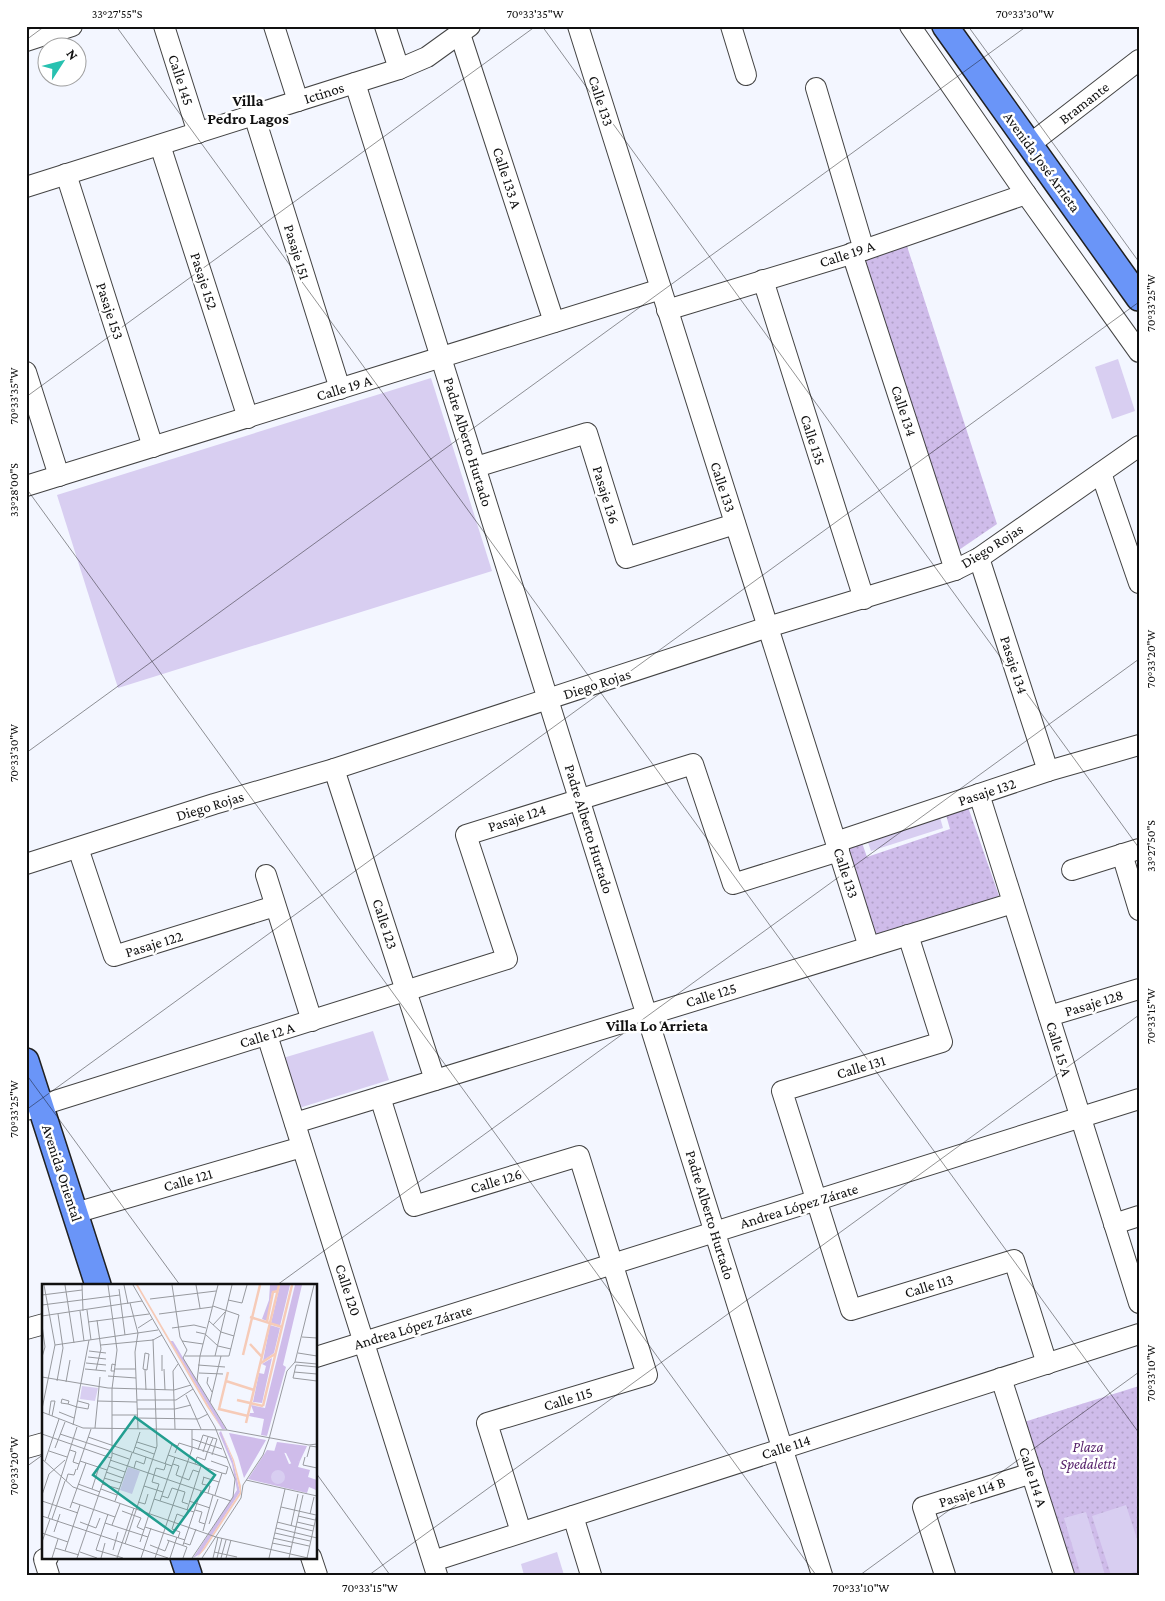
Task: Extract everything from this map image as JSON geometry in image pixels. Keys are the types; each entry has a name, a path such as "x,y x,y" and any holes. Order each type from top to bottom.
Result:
{"main road":[{"name":"Avenida José Arrieta","path":"944,26 1139,298"},
{"name":"Avenida Oriental","path":"26,1061 33,1108 75,1213 98,1284"},
{"path":"183,1558 189,1575"}],"street":[{"path":"26,41 72,26"},
{"name":"Calle 145","path":"164,26 198,133"},
{"path":"274,26 298,101"},
{"path":"385,26 399,69"},
{"name":"Calle 133","path":"578,26 869,947"},
{"path":"732,26 746,75"},
{"path":"910,26 1019,196 1139,352"},
{"name":"Ictinos","path":"26,187 399,69 427,57 465,30"},
{"name":"Calle 133 A","path":"465,30 554,322"},
{"name":"Bramante","path":"1029,145 1139,60"},
{"name":"Padre Alberto Hurtado","path":"355,83 822,1575"},
{"name":"Calle 134","path":"816,88 858,251 955,570"},
{"name":"Pasaje 151","path":"254,115 340,389"},
{"name":"Pasaje 152","path":"160,145 248,418"},
{"name":"Pasaje 153","path":"66,174 153,447"},
{"name":"Calle 19 A","path":"668,310 858,251 1019,196"},
{"name":"Calle 135","path":"763,280 864,599"},
{"name":"Calle 19 A","path":"26,486 661,289"},
{"path":"26,372 59,476"},
{"name":"Pasaje 136","path":"476,468 587,433 626,558 735,524"},
{"name":"Diego Rojas","path":"26,864 214,804 334,769 768,627 955,570 979,558 1139,446"},
{"path":"1101,473 1139,583"},
{"name":"Pasaje 134","path":"979,558 1048,771"},
{"name":"Pasaje 132","path":"693,764 733,884 979,794 1048,771 1139,745"},
{"name":"Pasaje 124","path":"507,959 466,835 579,798 693,764"},
{"name":"Calle 123","path":"334,769 436,1080"},
{"name":"Calle 15 A","path":"979,794 1139,1303"},
{"name":"Pasaje 122","path":"78,848 114,956 275,906"},
{"path":"1072,870 1130,852 1139,910"},
{"path":"266,875 312,1021"},
{"name":"Calle 125","path":"295,1123 1013,903"},
{"name":"Calle 131","path":"816,1200 782,1091 942,1042 908,935"},
{"name":"Calle 12 A","path":"33,1108 507,959"},
{"name":"Pasaje 128","path":"1049,1016 1139,989"},
{"name":"Calle 120","path":"267,1035 436,1571"},
{"name":"Calle 126","path":"380,1097 414,1206 579,1156 612,1264"},
{"name":"Andrea López Zárate","path":"318,1356 1139,1099"},
{"name":"Calle 121","path":"75,1213 302,1147"},
{"name":"Calle 113","path":"816,1200 851,1310 1014,1260 1047,1364"},
{"path":"1114,1224 1139,1216"},
{"name":"Calle 115","path":"521,1532 487,1423 646,1375 612,1264"},
{"path":"26,1329 42,1325"},
{"name":"Calle 114","path":"436,1571 521,1532 1139,1334"},
{"name":"Calle 114 A","path":"1001,1378 1064,1575"},
{"path":"26,1448 42,1444"},
{"name":"Pasaje 114 B","path":"945,1575 923,1507 1032,1473"},
{"path":"573,1516 591,1575"},
{"path":"311,1558 317,1575"}],"green space":[{"path":"906,243 997,524 953,554 858,257"},
{"path":"968,807 999,896 874,939 842,847 861,840 867,857 950,829 946,815"},
{"name":"Plaza Spedaletti","path":"1139,1386 1139,1575 1073,1575 1024,1422"}],"shaded area":[{"path":"1118,359 1135,411 1112,419 1095,367"},
{"path":"431,378 492,571 118,688 57,495"},
{"path":"939,814 943,828 871,851 866,837"},
{"path":"373,1031 389,1080 299,1108 283,1058"},
{"path":"1126,1505 1139,1545 1139,1571 1126,1575 1111,1575 1092,1516"},
{"path":"1086,1512 1105,1575 1081,1575 1064,1518"},
{"path":"557,1552 564,1575 524,1575 521,1564"}],"district":[{"name":"Villa Pedro Lagos","path":"248,109"},
{"name":"Villa Lo Arrieta","path":"657,1025"}]}
